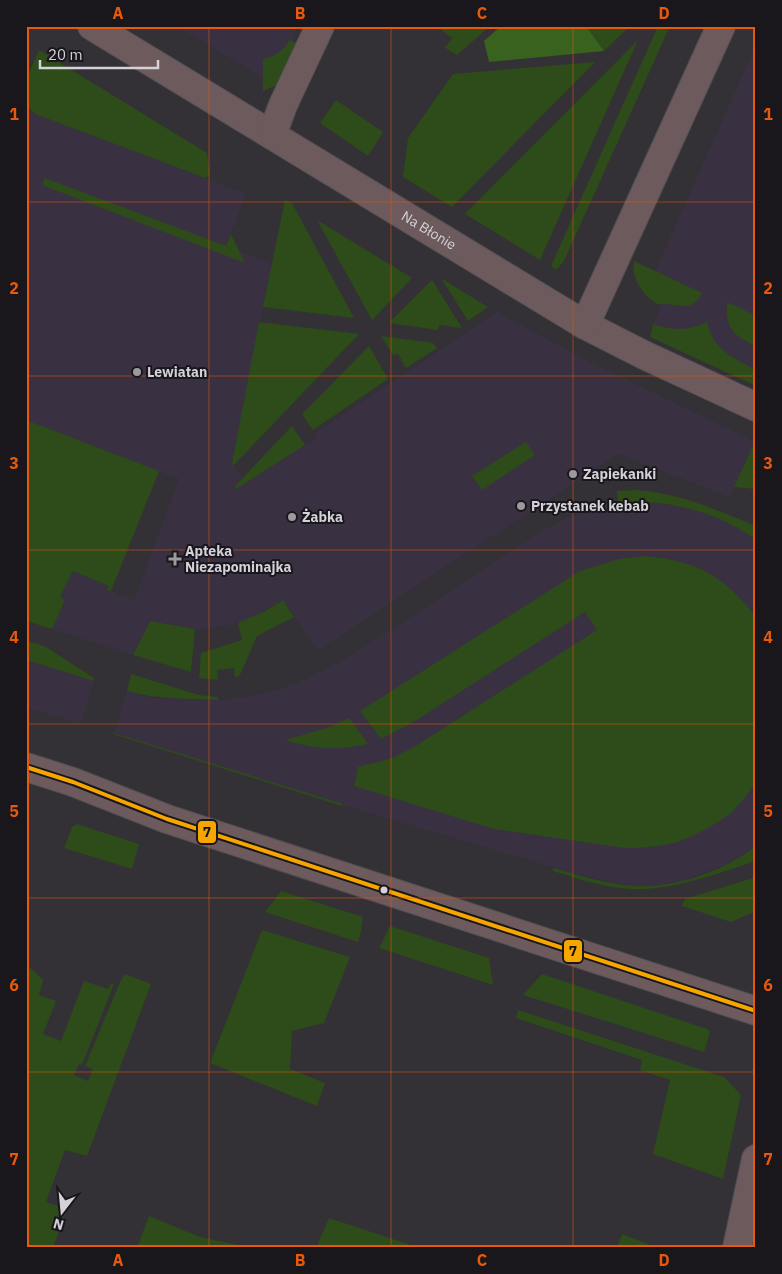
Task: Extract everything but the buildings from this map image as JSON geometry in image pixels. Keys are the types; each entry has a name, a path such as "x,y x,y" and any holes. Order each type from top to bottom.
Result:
{"street":[{"name":"Na Błonie","path":"92,26 585,325 644,355 756,407"},
{"path":"272,135 283,105 320,26"},
{"path":"585,325 721,26"},
{"path":"26,767 73,782 167,819 756,1011"},
{"path":"737,1248 756,1159"}],"shaded area":[{"path":"177,26 297,26 297,28 290,49 263,78"},
{"path":"756,45 756,386 650,337 653,324 662,305 669,296 655,272"},
{"path":"26,105 35,114 246,194 226,246 272,264 232,463 246,482 317,437 315,433 497,312 590,362 756,442 729,497 618,454 318,650 283,600 238,623 213,628 195,629 150,621 133,655 52,629 65,600 60,597 73,571 109,586 108,590 134,600 179,479 26,420"},
{"path":"638,501 687,507 710,514 742,530 756,540 756,846 727,864 682,881 640,886 619,884 583,876 326,800 114,733 127,691 142,696 158,698 218,700 274,691 298,683 349,657 544,530 572,516 593,509 618,502"},
{"path":"26,660 94,681 81,724 26,707"}],"green space":[{"path":"436,26 490,26 457,55 445,48 452,38"},
{"path":"501,26 586,26 604,51 489,62 484,41"},
{"path":"586,26 630,26 604,51"},
{"path":"658,26 670,26 564,261 556,270 551,266"},
{"path":"290,40 301,45 279,84 263,91 263,59 279,52"},
{"path":"638,40 540,260 465,214"},
{"path":"39,50 207,153 210,175 205,178 35,114 26,105 26,79"},
{"path":"595,62 452,207 403,177 408,138 453,74"},
{"path":"336,100 383,132 368,156 320,123"},
{"path":"45,178 226,246 231,234 245,263 42,185"},
{"path":"285,200 292,203 354,318 263,307"},
{"path":"317,220 412,278 372,320"},
{"path":"634,261 702,293 694,303 686,306 658,304 648,297 639,286 634,273"},
{"path":"441,278 488,307 468,321"},
{"path":"432,280 462,328 439,325 438,330 389,323"},
{"path":"727,302 756,316 756,346 741,339 732,330 727,318"},
{"path":"259,322 359,334 233,466 232,463"},
{"path":"707,322 710,332 719,347 732,357 756,370 756,386 650,337 653,324 680,329"},
{"path":"381,336 433,343 437,348 406,368 398,354 393,355"},
{"path":"369,346 388,379 313,430 302,414"},
{"path":"26,420 159,471 111,591 107,590 109,586 73,571 60,597 65,600 52,629 26,621"},
{"path":"292,426 305,445 236,489 236,485"},
{"path":"526,442 535,455 482,490 472,476"},
{"path":"756,443 756,489 734,487 752,448"},
{"path":"635,490 682,498 756,526 756,540 724,521 690,509 655,503 618,502 617,491"},
{"path":"646,556 681,562 708,573 732,591 756,617 756,782 730,814 715,824 678,842 659,846 625,848 494,829 354,786 358,767 393,758 414,747 597,630 585,612 415,721 381,739 360,711 580,571 619,559"},
{"path":"283,600 294,617 257,636 240,675 235,678 234,668 217,670 218,680 199,678 201,653 242,640 238,623 265,611"},
{"path":"150,621 195,629 191,672 133,655"},
{"path":"26,640 46,647 94,678 94,681 26,660"},
{"path":"131,674 199,695 218,697 218,700 161,697 127,691"},
{"path":"349,718 368,744 346,748 326,748 285,740 327,728"},
{"path":"114,733 343,804 342,806"},
{"path":"77,824 139,844 132,869 64,848 72,827"},
{"path":"756,846 756,860 698,880 664,887 630,889 613,887 553,871 554,868 597,880 630,886 656,885 687,880 702,875 744,855"},
{"path":"756,877 756,911 731,922 682,906 685,899"},
{"path":"281,891 363,917 358,942 265,912"},
{"path":"390,926 489,958 493,985 379,948"},
{"path":"262,930 350,957 324,1023 292,1031 290,1069 325,1083 317,1106 210,1063"},
{"path":"26,964 43,980 39,995 56,1001 43,1034 61,1041 84,981 108,989 111,983 114,984 82,1065 79,1064 74,1075 88,1081 93,1069 85,1066 125,974 151,984 87,1156 65,1150 46,1202 67,1209 53,1248 26,1248"},
{"path":"542,974 707,1029 710,1032 704,1052 523,995"},
{"path":"518,1010 724,1077 741,1095 723,1179 653,1154 670,1080 640,1070 642,1060 516,1018"},
{"path":"149,1216 200,1237 252,1248 137,1248"},
{"path":"329,1218 420,1248 316,1248"},
{"path":"622,1234 658,1248 617,1248"}],"transit line":[{"name":"7","path":"26,767 73,782 167,819 756,1011"}],"place":[{"name":"Lewiatan","path":"137,372"},
{"name":"Zapiekanki","path":"573,474"},
{"name":"Przystanek kebab","path":"521,506"},
{"name":"Żabka","path":"292,517"},
{"name":"Apteka Niezapominajka","path":"175,559"}]}
